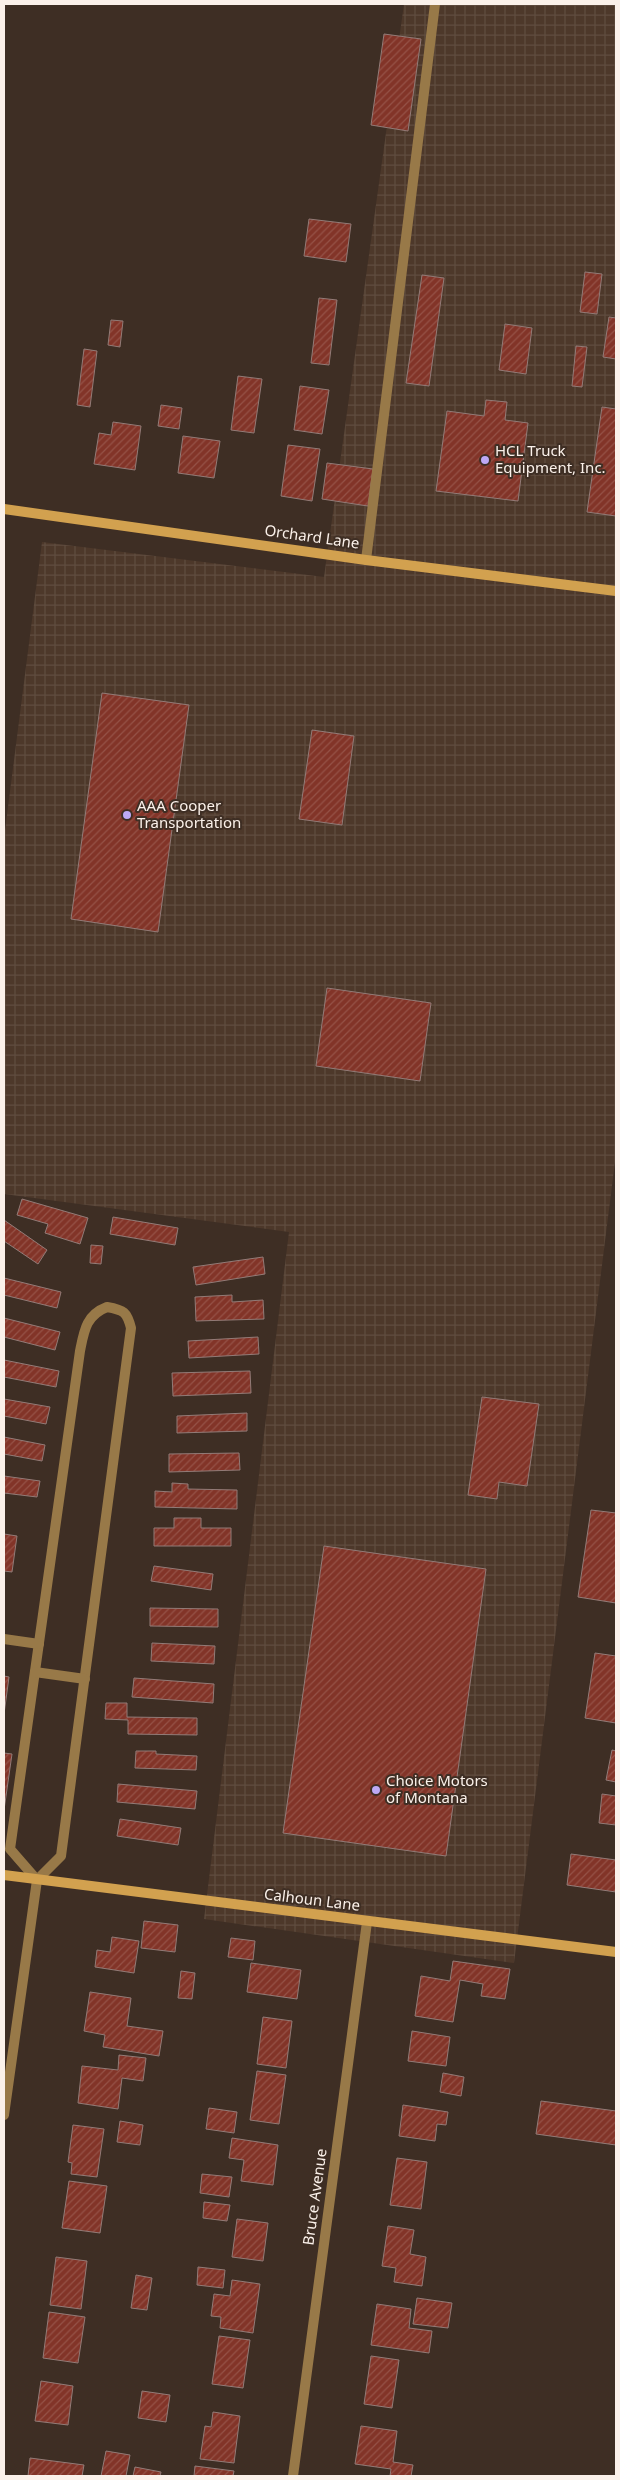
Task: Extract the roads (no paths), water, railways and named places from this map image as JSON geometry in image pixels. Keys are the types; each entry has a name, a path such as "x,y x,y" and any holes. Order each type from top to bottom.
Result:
{"street":[{"path":"366,560 435,4"},
{"name":"Orchard Lane","path":"4,509 366,560 616,591"},
{"path":"4,2114 37,1880 61,1856 131,1328 128,1315 120,1309 107,1307 99,1310 90,1318 84,1328 10,1849 37,1880"},
{"path":"4,1639 39,1644"},
{"path":"35,1672 85,1679"},
{"name":"Calhoun Lane","path":"4,1875 616,1952"},
{"name":"Bruce Avenue","path":"293,2476 367,1922"}],"place":[{"name":"HCL Truck Equipment, Inc.","path":"485,460"},
{"name":"AAA Cooper Transportation","path":"127,815"},
{"name":"Choice Motors of Montana","path":"376,1790"}]}
